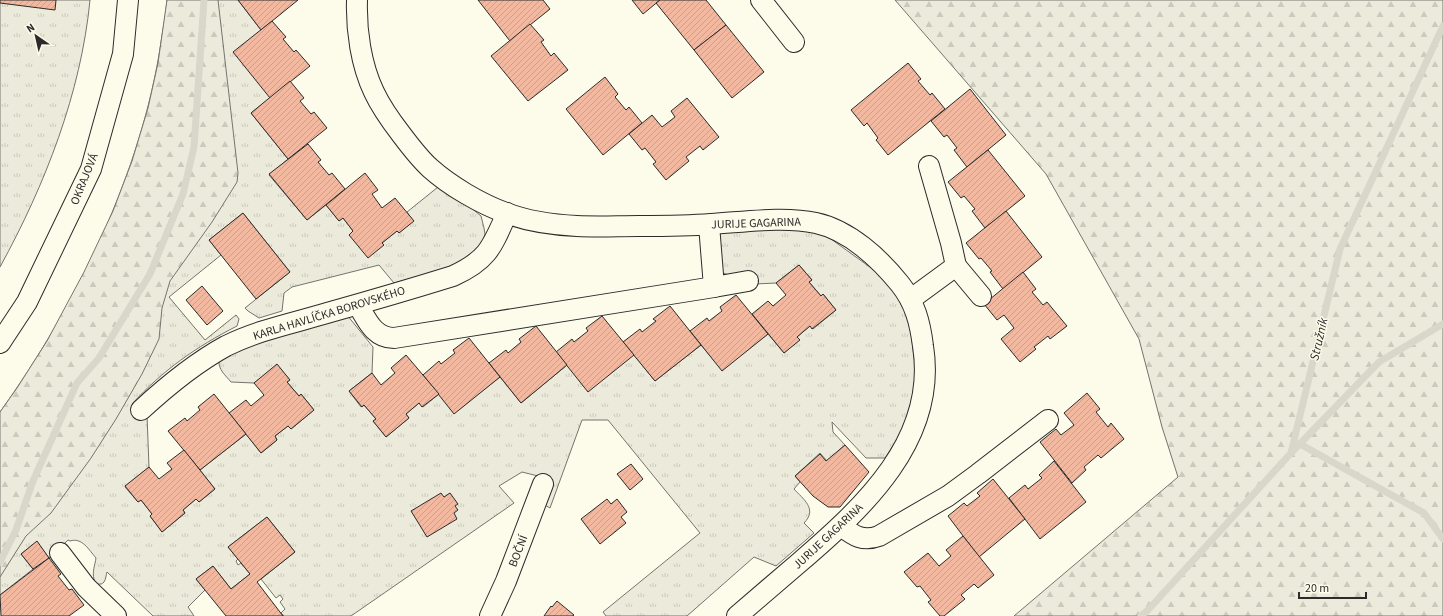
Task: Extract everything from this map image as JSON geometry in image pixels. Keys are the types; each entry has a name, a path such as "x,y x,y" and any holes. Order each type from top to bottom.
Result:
{"street":[{"name":"OKRAJOVÁ","path":"0,343 28,302 91,169 123,54 128,0"},
{"name":"JURIJE GAGARINA","path":"357,0 356,16 363,60 374,92 404,139 431,168 450,183 470,195 507,213 547,222 575,226 709,225 773,220 818,223 837,230 879,261 911,299 917,312 926,362 925,387 912,433 892,468 868,499 841,526 737,616"},
{"path":"761,0 794,42"},
{"path":"929,166 956,266 981,296"},
{"name":"KARLA HAVLÍČKA BOROVSKÉHO","path":"141,410 186,372 227,346 278,327 358,305 453,276 466,270 484,257 496,237 507,213"},
{"path":"709,225 714,287"},
{"path":"911,299 956,266"},
{"path":"358,305 371,327 379,335 387,338 394,338 748,281"},
{"path":"841,526 853,536 859,538 872,538 879,536 948,496 1048,420"},
{"name":"BOČNÍ","path":"490,616 506,581 543,484"},
{"path":"60,553 86,587 116,616"}],"green space":[{"path":"0,0 90,0 78,69 58,138 32,204 0,267"},
{"path":"167,0 238,0 261,30 270,98 251,113 288,159 269,175 307,220 326,205 339,221 343,218 353,231 349,235 382,243 397,231 399,233 413,221 407,212 438,187 470,207 481,216 485,234 481,247 461,266 394,283 379,265 292,287 284,293 282,311 259,318 245,308 290,272 243,213 209,240 221,255 169,297 205,340 236,315 239,319 237,326 208,342 181,360 156,380 132,404 144,417 147,415 149,467 125,487 138,502 141,500 152,514 150,516 162,532 185,513 183,510 196,499 199,502 215,489 200,470 246,434 261,453 277,440 275,436 288,426 291,429 314,410 301,394 299,396 287,382 290,380 277,365 254,383 231,382 221,370 219,361 249,343 347,315 373,347 372,373 349,391 361,407 364,405 376,419 373,421 386,437 409,418 406,414 419,403 423,407 439,394 454,413 500,377 521,403 567,365 634,355 655,381 701,345 722,370 768,334 784,353 799,340 797,337 810,326 813,329 836,310 823,294 821,296 809,282 812,280 799,265 776,283 755,284 723,273 719,269 718,236 724,231 785,228 813,231 831,239 874,270 889,284 907,313 911,331 915,366 914,392 905,427 885,458 866,458 832,422 833,432 845,445 827,461 820,453 795,476 800,482 794,489 808,504 810,513 804,523 814,533 776,566 754,557 687,616 606,616 603,612 700,533 608,420 582,420 550,508 543,504 538,476 522,472 499,486 514,503 351,616 284,616 281,613 285,609 280,602 283,599 280,595 276,598 261,579 295,552 267,517 228,547 238,559 236,561 238,565 241,563 250,574 231,589 213,566 196,579 205,590 188,607 194,616 153,616 107,572 104,582 101,584 97,583 93,576 96,558 85,545 74,540 68,540 49,558 37,542 21,554 33,569 0,595 0,412 55,328 102,236 122,188 139,140 152,91"},
{"path":"167,0 218,0 238,173 237,182 212,222 170,281 162,308 159,339 142,374 116,419 91,458 51,513 26,536 0,577 0,412 47,341 84,272 113,211 132,161 148,108 158,63"},
{"path":"895,0 1443,0 1443,616 1014,616 1178,477 1162,427 1139,339 1046,174"}],"building":[{"path":"0,0 56,0 55,10 0,3"},
{"path":"238,0 298,0 261,30"},
{"path":"478,0 543,0 550,9 510,41"},
{"path":"632,0 660,0 643,14"},
{"path":"660,0 706,0 726,25 694,50 656,3"},
{"path":"272,21 286,37 283,39 294,52 296,50 310,66 270,98 233,52"},
{"path":"530,24 544,40 541,42 551,56 554,53 568,70 528,101 491,56"},
{"path":"726,25 764,72 732,98 694,50"},
{"path":"908,63 921,79 918,81 930,95 932,93 945,109 888,155 876,140 878,138 867,123 864,126 851,110"},
{"path":"605,77 618,94 615,97 626,110 629,107 642,123 603,155 566,109"},
{"path":"290,81 304,98 300,101 311,114 314,112 327,128 288,159 251,113"},
{"path":"970,89 1006,135 967,167 954,150 957,148 947,135 944,137 931,121"},
{"path":"687,98 719,137 703,150 700,146 686,157 689,161 666,180 653,164 656,162 645,148 642,150 629,134 652,115 662,127 675,117 671,111"},
{"path":"308,144 321,160 318,162 329,175 332,173 345,189 307,220 269,174"},
{"path":"988,150 1025,196 985,228 972,211 975,209 964,196 961,198 948,182"},
{"path":"365,173 378,190 372,194 382,208 395,198 414,221 399,233 397,231 382,243 384,245 368,258 349,235 353,231 343,218 339,221 326,205"},
{"path":"1006,211 1042,257 1003,289 990,272 992,271 981,258 979,259 966,243"},
{"path":"243,213 290,272 256,299 209,240"},
{"path":"799,265 812,280 809,282 821,296 823,294 836,310 812,329 810,326 797,337 800,340 784,353 752,314 768,301 773,306 786,295 776,283"},
{"path":"1023,272 1036,289 1032,292 1043,305 1047,302 1067,326 1050,339 1048,336 1034,347 1036,349 1020,362 1001,339 1014,328 1004,315 997,320 984,304"},
{"path":"202,286 223,311 207,325 186,300"},
{"path":"736,295 768,334 722,371 690,331 707,318 709,321 722,311 720,307"},
{"path":"670,306 701,345 655,381 623,342 640,329 642,332 656,321 653,319"},
{"path":"602,316 634,355 588,392 556,352 572,339 574,342 588,331 586,328"},
{"path":"536,326 567,365 521,403 489,363 506,350 508,353 521,342 519,339"},
{"path":"469,338 500,377 454,414 423,375 439,361 441,364 455,353 453,350"},
{"path":"406,355 439,394 422,407 419,403 406,414 409,418 386,437 373,421 376,419 364,405 362,407 349,391 372,373 381,385 395,373 391,368"},
{"path":"277,364 290,380 287,382 299,396 301,394 314,410 291,429 288,426 275,436 277,440 261,453 229,413 246,400 251,406 264,395 254,383"},
{"path":"1087,393 1100,409 1096,412 1108,427 1111,423 1124,439 1101,458 1098,455 1084,467 1086,470 1072,483 1040,442 1056,429 1061,435 1074,425 1064,413"},
{"path":"214,394 246,434 200,470 168,431 185,418 187,421 200,410 198,407"},
{"path":"845,445 869,472 840,507 828,507 813,496 795,476 820,454 826,461"},
{"path":"184,450 215,489 199,502 196,499 183,510 185,513 162,532 150,516 152,514 141,500 138,502 125,486 149,467 159,479 172,469 167,463"},
{"path":"1054,461 1086,502 1040,539 1009,498 1025,485 1028,489 1042,478 1039,475"},
{"path":"631,464 643,479 630,490 617,474"},
{"path":"993,479 1025,519 979,557 948,516 964,503 967,506 980,496 977,493"},
{"path":"441,493 444,497 450,493 458,504 455,506 458,510 454,513 457,519 427,537 411,511"},
{"path":"607,499 611,504 617,499 627,512 621,517 626,523 600,544 581,519"},
{"path":"267,517 295,552 257,582 283,616 226,616 196,579 213,566 231,589 250,574 228,547"},
{"path":"963,536 994,575 978,588 974,584 961,595 965,599 944,616 940,616 928,602 931,600 920,586 917,587 904,572 928,553 939,566 951,556 946,550"},
{"path":"37,541 49,558 33,569 21,554"},
{"path":"49,558 61,574 58,576 69,590 72,589 84,605 69,616 1,616 0,595"},
{"path":"557,601 574,615 544,616 551,606 552,607"}],"waterway":[{"path":"0,562 16,530 33,481 77,383 99,358 150,274 183,194 194,147 204,0"},
{"name":"Stružník","path":"1291,453 1340,249 1443,26"},
{"name":"Stružník","path":"1141,616 1291,453 1379,362 1443,324"},
{"path":"1300,444 1424,513 1443,539"}]}
